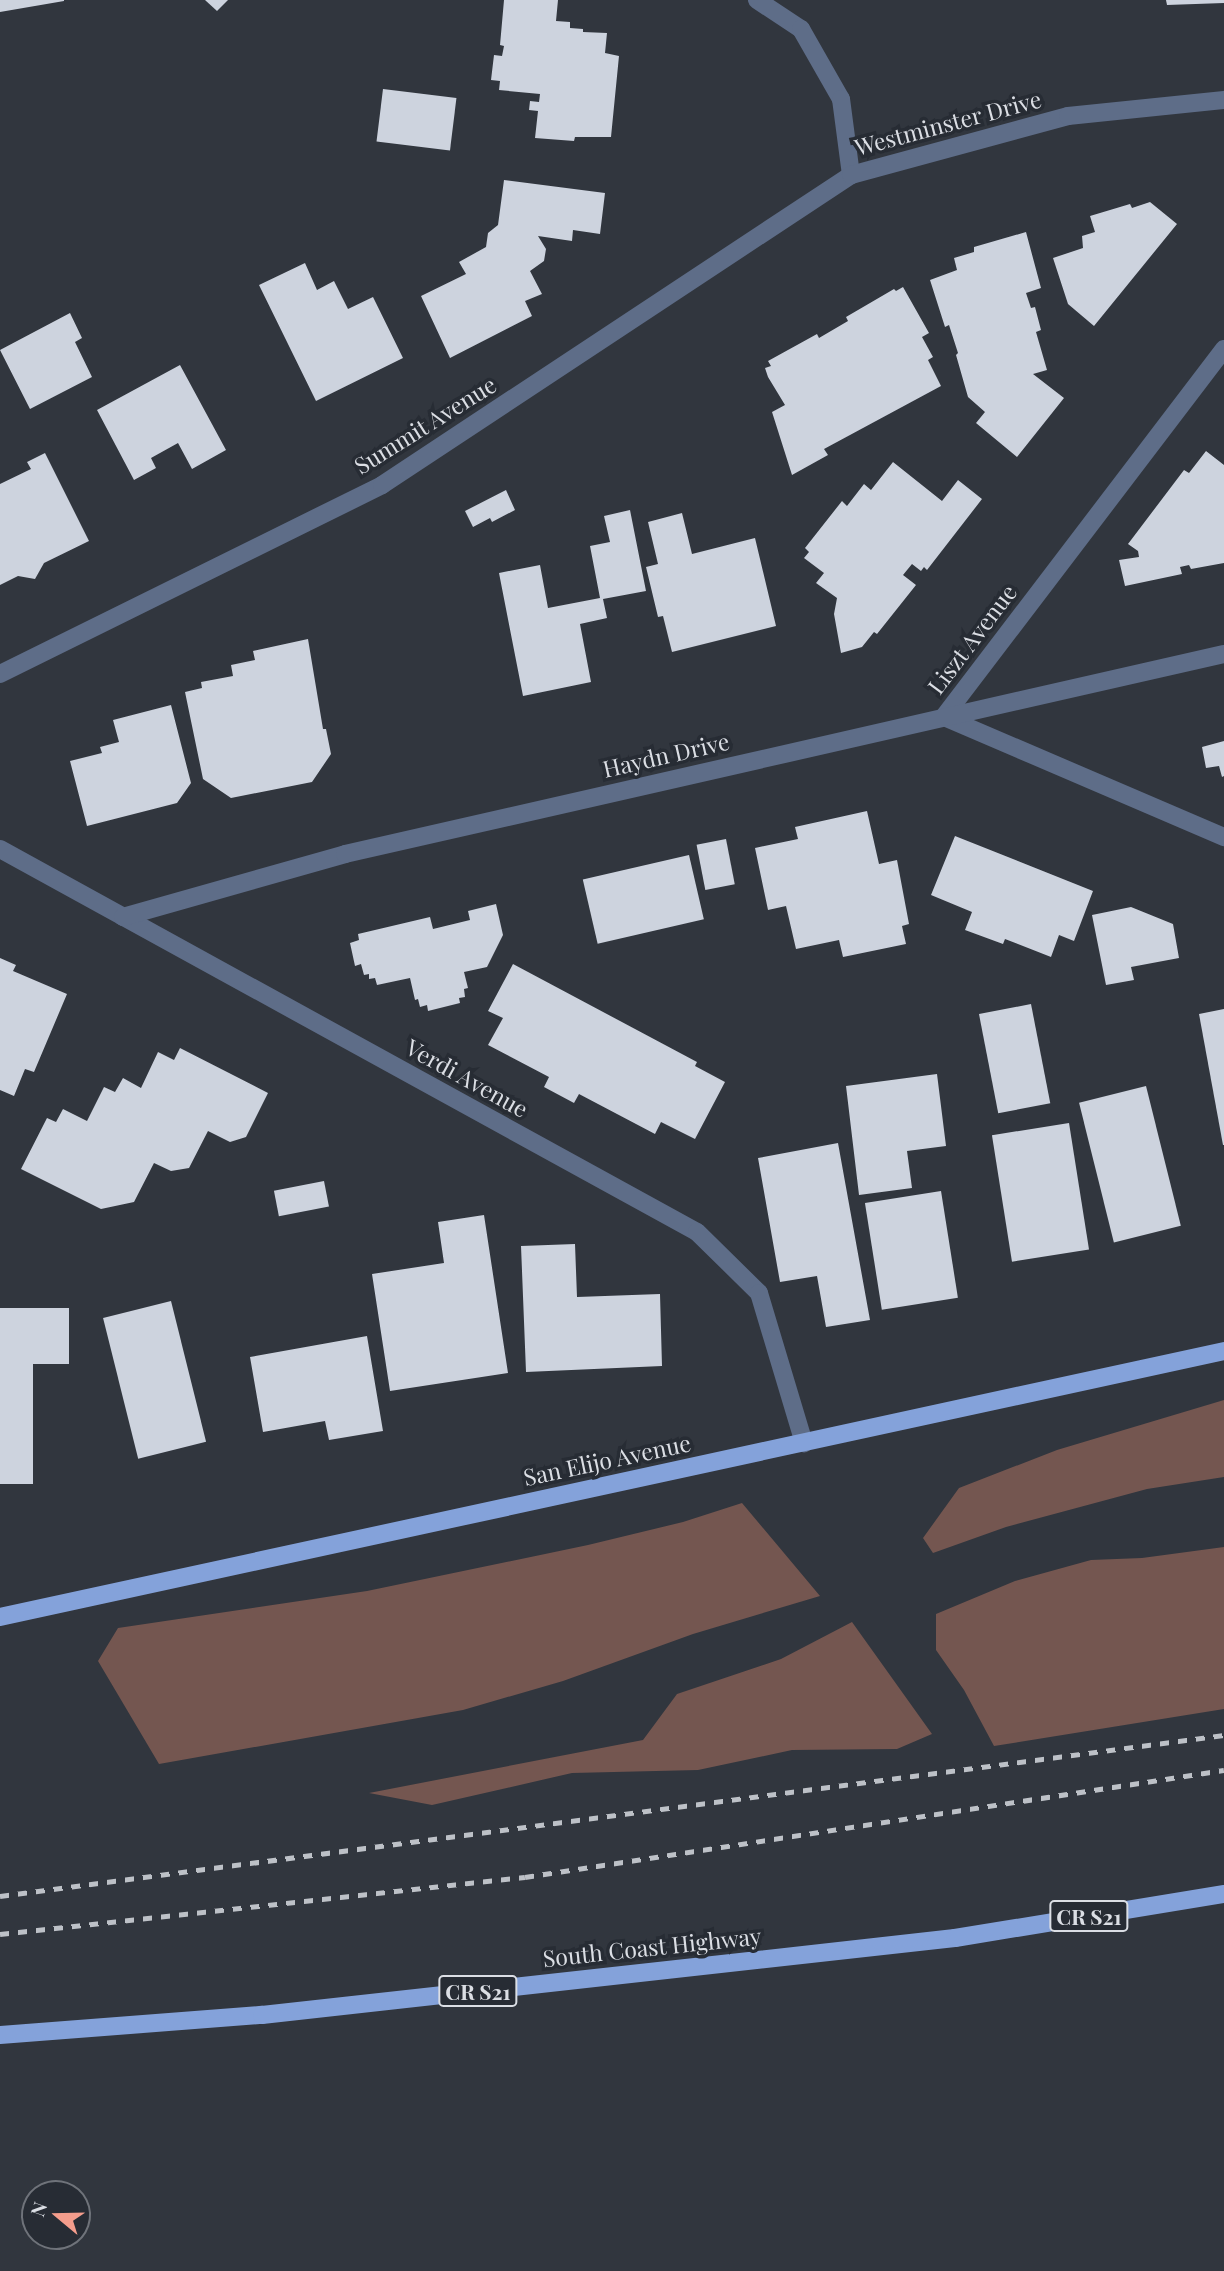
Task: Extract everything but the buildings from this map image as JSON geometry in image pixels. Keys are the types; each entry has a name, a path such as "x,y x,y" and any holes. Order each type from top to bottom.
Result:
{"main road":[{"name":"San Elijo Avenue","path":"0,1617 1224,1351"},
{"name":"South Coast Highway","path":"0,2035 262,2015 955,1938 1224,1894"}],"street":[{"name":"Westminster Drive","path":"757,0 801,29 841,99 851,175 1068,116 1224,100"},
{"name":"Summit Avenue","path":"0,674 382,485 851,175"},
{"name":"Liszt Avenue","path":"1224,349 944,717 1224,837"},
{"name":"Haydn Drive","path":"123,917 345,853 1224,654"},
{"name":"Verdi Avenue","path":"0,849 697,1232 759,1293 804,1443"}],"shaded area":[{"path":"1224,1400 1224,1477 1147,1489 1006,1527 933,1553 923,1538 959,1488 1057,1450"},
{"path":"742,1503 820,1596 693,1634 563,1681 463,1710 159,1764 98,1661 118,1628 367,1591 588,1545 683,1522"},
{"path":"1224,1547 1224,1709 994,1746 964,1690 936,1650 936,1614 1015,1581 1091,1560 1142,1558"},
{"path":"852,1622 932,1734 897,1749 792,1750 698,1770 572,1773 432,1805 369,1793 643,1740 677,1694 781,1659"}],"railway":[{"path":"0,1896 1224,1735"},
{"path":"0,1934 525,1877 1224,1770"}]}
